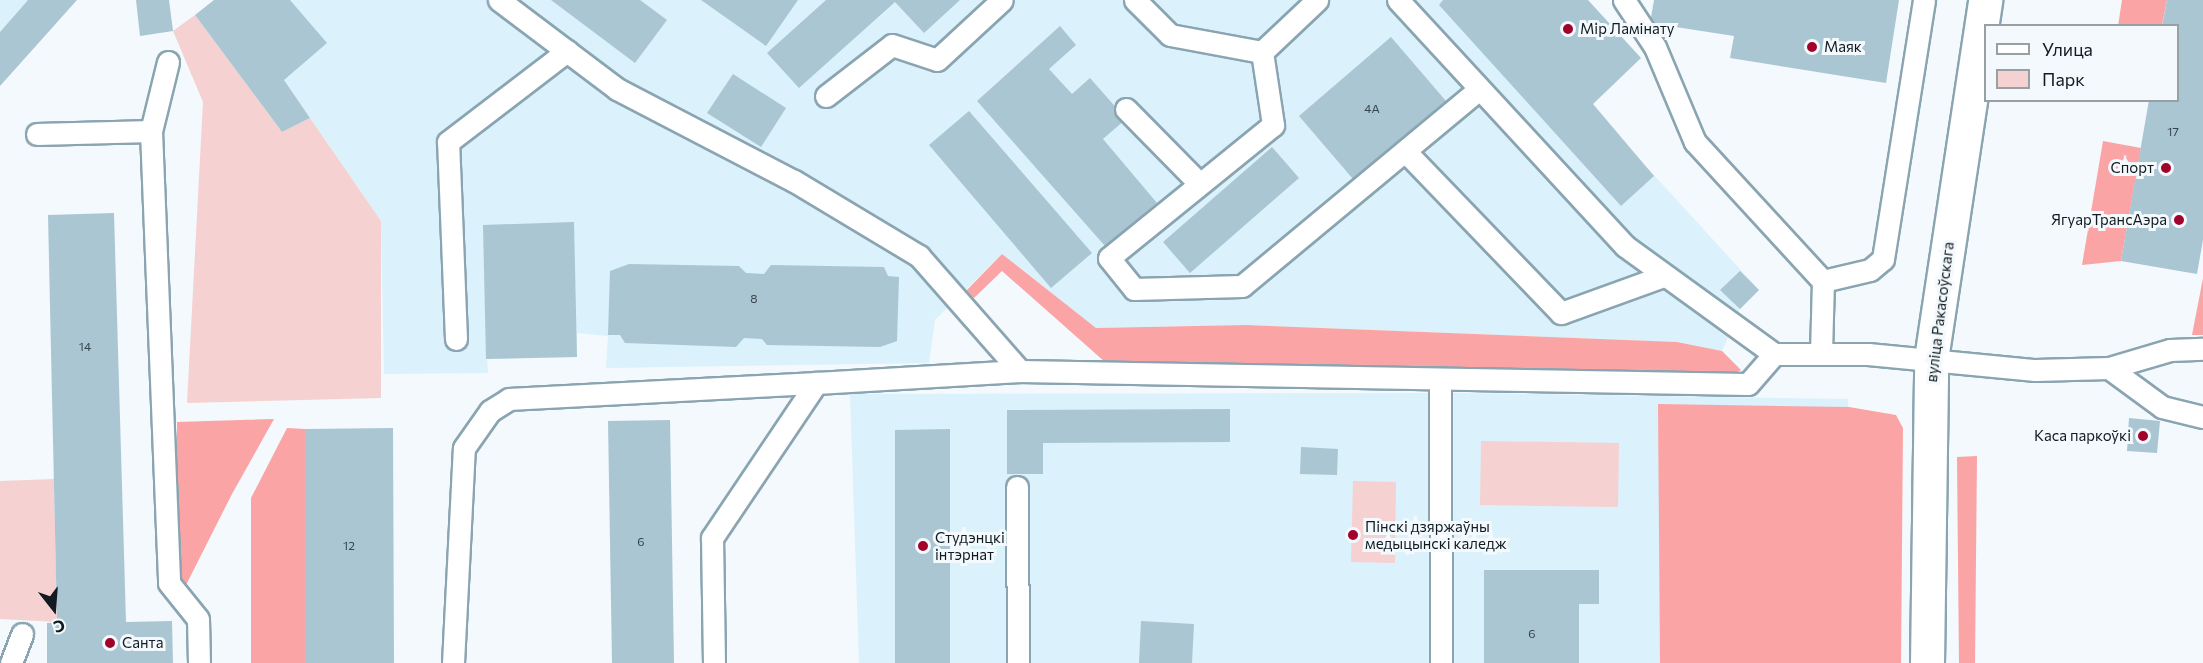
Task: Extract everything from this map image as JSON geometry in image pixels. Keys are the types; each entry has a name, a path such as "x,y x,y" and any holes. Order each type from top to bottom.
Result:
{"main road":[{"name":"вуліца Ракасоўскага","path":"1927,663 1931,359 1985,0"}],"lane":[{"path":"499,0 617,89 794,181 919,256 1020,371"},
{"path":"826,96 892,45 937,60 1002,0"},
{"path":"1135,0 1170,35 1262,52"},
{"path":"1262,52 1317,0"},
{"path":"1398,0 1624,246 1774,354 1931,359 2035,370 2109,368 2170,350 2203,349"},
{"path":"1624,0 1655,47 1695,142 1823,281 1821,354"},
{"path":"1823,281 1870,270 1883,260 1924,0"},
{"path":"456,339 448,142 567,51"},
{"path":"1262,52 1273,125 1109,258 1134,289 1242,286 1479,88"},
{"path":"168,63 151,131 169,584 198,619 199,663"},
{"path":"1126,109 1200,184"},
{"path":"37,134 151,131"},
{"path":"1405,151 1561,313 1663,276"},
{"path":"453,663 464,448 490,411 509,399 1020,371 1440,382 1748,384 1774,354"},
{"path":"2109,368 2162,407 2203,417"},
{"path":"1440,382 1441,663"},
{"path":"714,663 712,538 816,383"},
{"path":"1017,487 1018,663"},
{"path":"11,663 22,634"}],"shaded area":[{"path":"0,0 28,0 0,32"},
{"path":"217,0 1494,0 1759,290 1740,309 1722,351 1677,342 1246,325 1095,328 1002,254 935,320 929,363 606,368 608,336 577,333 577,357 487,359 488,373 384,374 381,221 284,80"},
{"path":"2122,0 2167,0 2162,24 2118,24"},
{"path":"2103,141 2141,148 2121,261 2082,265"},
{"path":"1002,254 1096,328 1246,325 1677,342 1722,351 1741,370 1730,375 1105,362 1002,271 974,298 966,291"},
{"path":"2203,278 2203,335 2192,335"},
{"name":"Пінскі дзяржаўны медыцынскі каледж","path":"1457,393 1848,399 1855,663 859,663 850,394"},
{"path":"1658,404 1849,407 1896,415 1903,428 1901,663 1660,663"},
{"path":"274,419 232,494 185,587 175,577 177,422"},
{"path":"287,428 305,429 305,663 251,663 251,498"},
{"path":"1977,456 1975,663 1959,663 1957,457"}],"green space":[{"path":"195,15 282,132 310,118 381,221 381,398 187,403 203,102 173,31"},
{"path":"1481,441 1619,443 1618,507 1480,505"},
{"path":"54,479 57,622 0,619 0,481"},
{"path":"1353,481 1396,482 1395,563 1351,562"}],"building":[{"path":"28,0 77,0 0,86 0,32"},
{"path":"136,0 169,0 173,31 140,36"},
{"path":"214,0 290,0 327,43 284,80 310,118 282,132 195,15"},
{"path":"551,0 640,0 667,20 635,63"},
{"path":"701,0 798,0 766,46"},
{"path":"826,0 960,0 924,33 895,2 799,88 767,53"},
{"path":"1443,0 1588,0 1641,58 1593,104 1654,176 1621,206 1439,5"},
{"name":"Маяк","path":"1654,0 1899,0 1886,83 1730,58 1734,36 1650,23"},
{"path":"2167,0 2203,0 2203,240 2197,274 2121,261 2149,102 2179,102 2179,24 2162,24"},
{"path":"1060,26 1076,45 1049,69 1072,94 1090,78 1126,119 1103,139 1157,203 1105,246 977,101"},
{"path":"1391,37 1446,101 1353,179 1299,116"},
{"path":"733,74 786,108 761,147 707,113"},
{"path":"969,111 1092,253 1051,288 929,145"},
{"path":"1272,147 1299,178 1190,273 1163,242"},
{"path":"114,213 126,622 172,621 173,663 47,663 47,623 57,622 48,215"},
{"path":"574,222 577,357 486,359 483,225"},
{"path":"629,264 739,266 746,273 764,274 771,265 884,267 888,276 899,277 897,341 880,347 767,345 762,339 744,338 736,347 625,343 620,335 608,335 610,271"},
{"path":"1740,271 1759,290 1740,309 1720,290"},
{"path":"1230,409 1230,442 1043,443 1043,474 1007,474 1007,410"},
{"name":"Каса паркоўкі","path":"2129,418 2160,421 2157,453 2127,451"},
{"path":"670,420 674,663 612,663 608,421"},
{"path":"393,428 394,663 305,663 305,429"},
{"name":"Студэнцкі інтэрнат","path":"950,429 950,663 895,663 895,430"},
{"path":"1301,447 1338,449 1337,475 1300,474"},
{"path":"1484,570 1599,570 1599,604 1579,604 1579,663 1484,663"},
{"path":"1141,621 1194,624 1192,663 1139,663"}],"place":[{"name":"Мір Ламінату","path":"1568,29"},
{"name":"Маяк","path":"1812,47"},
{"name":"Спорт","path":"2166,168"},
{"name":"ЯгуарТрансАэра","path":"2179,220"},
{"name":"Каса паркоўкі","path":"2143,436"},
{"name":"Пінскі дзяржаўны медыцынскі каледж","path":"1353,535"},
{"name":"Студэнцкі інтэрнат","path":"923,546"},
{"name":"Санта","path":"110,643"}]}
